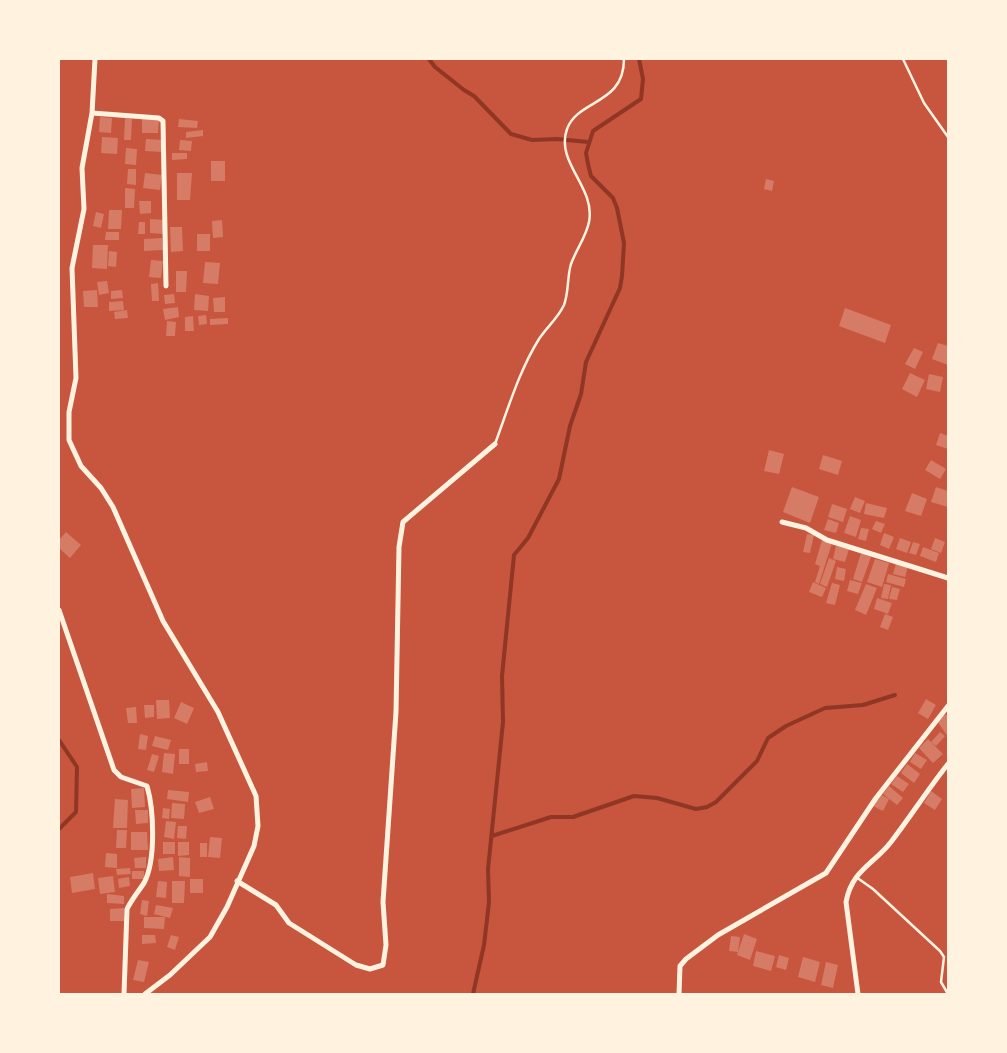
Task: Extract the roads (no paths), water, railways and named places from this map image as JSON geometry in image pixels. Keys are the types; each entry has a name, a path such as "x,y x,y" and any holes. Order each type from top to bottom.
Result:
{"street":[{"path":"95,59 92,112 82,168 84,209 72,268 76,378 69,412 69,440 81,466 101,488 113,507 163,621 218,712 256,796 258,826 254,846 210,937 170,975 144,994"},
{"path":"92,112 160,118 163,121 166,286"},
{"path":"237,881 276,905 289,922 356,965 370,969 383,965 386,944 383,902 396,712 399,547 404,522 495,444"},
{"path":"782,522 806,528 827,540 948,578"},
{"path":"59,610 114,770 121,777 146,786 150,797 151,857 144,882 132,897 127,909 124,994"},
{"path":"679,994 680,966 686,959 718,935 826,873 876,798 948,706"},
{"path":"858,994 846,902 848,889 855,876 889,844 948,764"}],"lane":[{"path":"495,444 520,379 539,339 564,305 570,268 589,222 590,204 566,153 568,128 574,119 616,87 621,79 624,59"},
{"path":"903,59 924,103 948,137"},
{"path":"855,876 873,889 940,951 944,957 941,982 948,994"}],"waterway":[{"path":"429,59 435,67 474,96 511,134 532,140 557,139 588,142"},
{"path":"473,994 484,945 489,902 488,869 503,722 502,676 514,555 528,538 559,479 570,426 581,394 586,362 620,288 624,243 617,208 613,198 591,176 586,153 593,131 641,99 643,79 639,59"},
{"path":"492,836 551,817 573,817 634,796 657,798 696,809 707,807 716,802 757,761 768,738 786,726 825,708 863,705 895,695"},
{"path":"59,740 77,767 76,812 59,829"}]}
